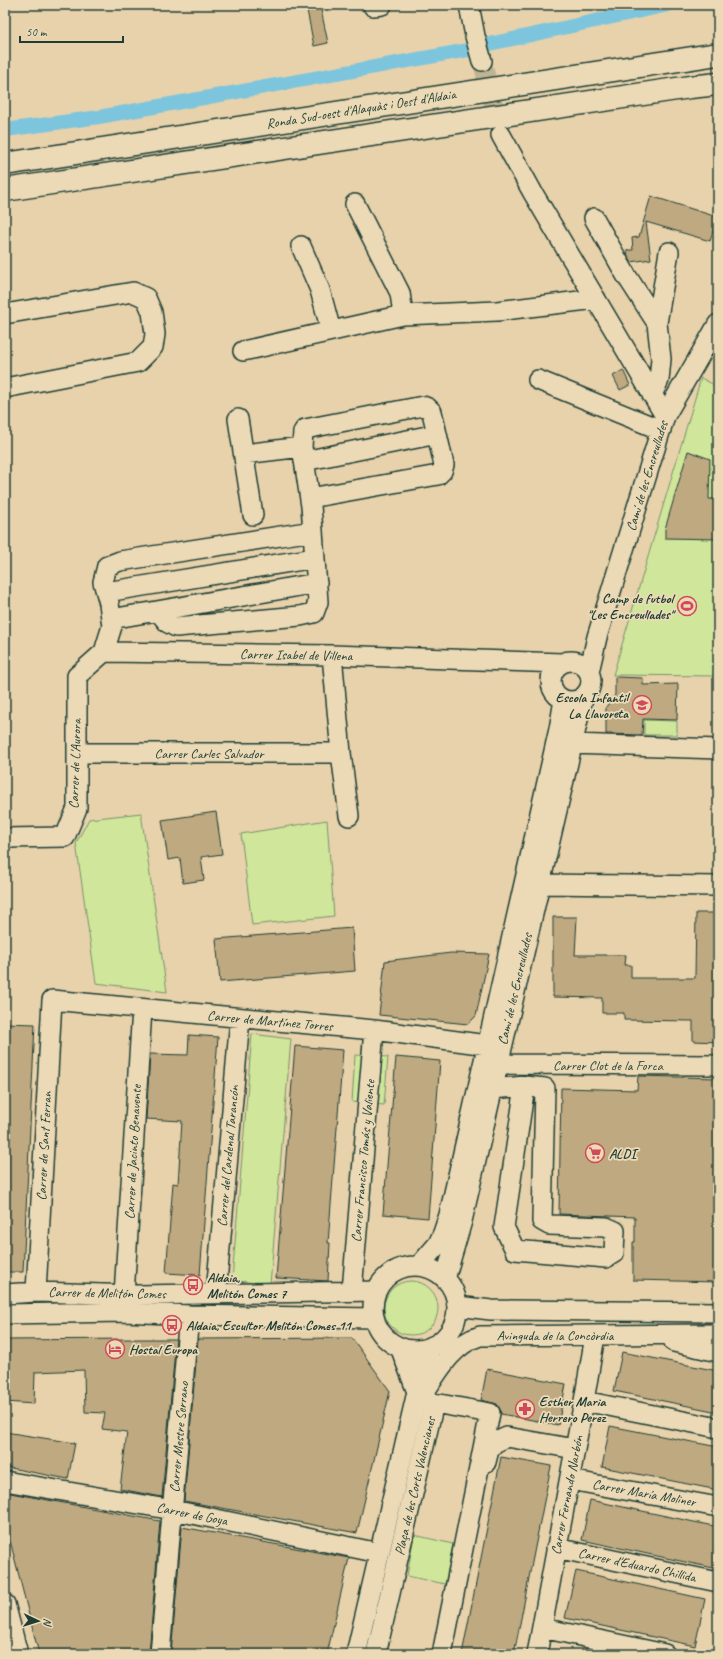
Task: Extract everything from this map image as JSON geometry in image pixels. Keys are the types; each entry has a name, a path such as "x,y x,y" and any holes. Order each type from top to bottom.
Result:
{"main road":[{"name":"Ronda Sud-oest d'Alaquàs i Oest d'Aldaia","path":"5,164 718,54"},
{"name":"Ronda Sud-oest d'Alaquàs i Oest d'Aldaia","path":"5,190 718,84"}],"street":[{"path":"469,5 482,61"},
{"path":"501,135 533,193 652,395 663,423"},
{"path":"355,204 400,293 403,315"},
{"path":"594,218 626,275 657,323"},
{"path":"301,246 320,290 331,331"},
{"path":"652,395 659,380 661,359 657,323 669,252"},
{"path":"5,314 133,292 146,298 152,312 155,334 153,347 138,362 5,388"},
{"path":"243,351 403,315 497,310 596,299"},
{"name":"Camí de les Encreullades","path":"589,672 597,637 663,423 717,327"},
{"path":"538,380 663,423"},
{"path":"159,612 168,623 176,627 300,616 314,613 318,602 317,583 310,498 303,454 303,432 305,429 423,406 432,412 444,465 442,471 438,475 310,498"},
{"path":"238,420 253,515"},
{"path":"244,454 303,454 437,434"},
{"path":"104,652 112,626 103,582 107,566 120,561 313,531"},
{"path":"106,592 315,558"},
{"path":"111,619 159,612 317,583"},
{"path":"559,696 551,686 552,672 556,667 566,662 597,637"},
{"name":"Carrer Isabel de Villena","path":"104,652 566,662"},
{"name":"Carrer de L'Aurora","path":"5,838 65,837 77,808 77,676 104,652"},
{"path":"332,656 341,753 349,816"},
{"path":"524,661 559,696 570,702 583,698 591,687 592,680 589,672 582,663 566,662"},
{"name":"Camí de les Encreullades","path":"419,1266 438,1244 444,1233 449,1215 559,729 559,696"},
{"name":"Camí de les Encreullades","path":"445,1279 462,1220 583,698"},
{"path":"572,744 718,749"},
{"name":"Carrer Carles Salvador","path":"77,753 341,753"},
{"path":"540,884 718,886"},
{"name":"Carrer de Martínez Torres","path":"52,1000 374,1030 487,1045"},
{"name":"Carrer de Sant Ferran","path":"36,1292 52,1000"},
{"name":"Carrer de Jacinto Benavente","path":"124,1295 142,1009"},
{"name":"Carrer del Cardenal Tarancón","path":"216,1294 240,1018"},
{"name":"Carrer Francisco Tomás y Valiente","path":"352,1291 374,1030"},
{"name":"Carrer Clot de la Forca","path":"498,1064 718,1065"},
{"path":"492,1088 525,1086 545,1088 542,1221 549,1225 606,1227 615,1231 614,1253 606,1258 515,1250 504,1227 525,1086"},
{"path":"406,1266 419,1266 433,1270 445,1279 450,1284 455,1294 457,1306 455,1318 450,1330 442,1339 432,1346 411,1350 400,1347 388,1340 379,1330 374,1318 373,1304 376,1291 383,1280 394,1271 406,1266"},
{"name":"Carrer de Melitón Comes","path":"5,1294 36,1292 124,1295 376,1291"},
{"name":"Avinguda de la Concòrdia","path":"457,1306 499,1310 718,1312"},
{"name":"Carrer de Melitón Comes","path":"5,1314 124,1312 189,1315 374,1318"},
{"name":"Carrer Mestre Serrano","path":"160,1654 189,1315"},
{"name":"Avinguda de la Concòrdia","path":"417,1392 426,1390 458,1347 472,1338 480,1336 718,1334"},
{"path":"640,1335 718,1352"},
{"name":"Carrer Fernando Narbón","path":"536,1654 570,1480 595,1336"},
{"name":"Plaça de les Corts Valencianes","path":"356,1654 421,1370 432,1346"},
{"path":"400,1347 417,1392"},
{"path":"584,1401 718,1428"},
{"name":"Plaça de les Corts Valencianes","path":"376,1654 434,1403 490,1413 442,1654"},
{"path":"447,1654 489,1450 494,1443 507,1437 575,1449"},
{"name":"Carrer María Moliner","path":"570,1480 718,1507"},
{"name":"Carrer de Goya","path":"5,1481 173,1510 379,1553"},
{"name":"Carrer d'Eduardo Chillida","path":"556,1548 718,1582"},
{"path":"5,1604 18,1654"},
{"path":"542,1628 665,1654"}],"green space":[{"path":"701,378 718,387 718,676 613,675"},
{"path":"644,720 677,721 677,735 644,735"},
{"path":"141,813 167,992 96,983 76,843 89,819"},
{"path":"327,820 334,916 252,925 241,834"},
{"path":"252,1034 291,1039 270,1285 232,1280"},
{"path":"355,1055 388,1057 384,1105 352,1102"},
{"path":"411,1281 421,1283 430,1289 436,1298 438,1308 436,1318 430,1327 421,1333 411,1335 401,1333 392,1327 386,1318 384,1308 386,1298 392,1289 401,1283"},
{"path":"414,1535 453,1544 445,1584 407,1576"}],"building":[{"path":"306,5 320,5 328,43 314,46"},
{"path":"651,196 717,217 710,241 646,222 651,259 631,262 627,250 633,250 632,238 639,237"},
{"path":"623,370 630,385 620,390 613,376"},
{"path":"688,451 710,459 709,499 718,499 718,539 665,538 665,529"},
{"name":"Escola Infantil La Llavoreta","path":"615,677 643,678 643,685 678,684 677,720 643,719 642,735 606,734 606,707 615,695"},
{"path":"216,812 222,854 201,857 204,880 183,883 180,858 168,860 162,820"},
{"path":"696,913 718,913 718,1042 693,1041 693,1021 624,1020 624,1013 602,1013 602,998 553,997 553,917 577,917 575,955 626,955 625,965 631,965 631,978 695,978"},
{"path":"352,928 355,971 220,982 216,939"},
{"path":"451,953 489,954 476,1016 468,1024 379,1015 385,961"},
{"path":"5,1023 35,1024 23,1272 5,1272"},
{"path":"189,1035 218,1037 200,1275 166,1273 173,1183 178,1184 182,1121 146,1119 150,1054 188,1055"},
{"path":"295,1046 343,1050 328,1243 330,1243 328,1281 276,1278"},
{"path":"396,1057 440,1061 428,1218 383,1214"},
{"path":"638,1076 718,1078 718,1282 633,1280 633,1242 635,1242 635,1217 559,1214 561,1088 637,1090"},
{"path":"352,1338 390,1391 357,1533 184,1501 198,1339"},
{"path":"176,1339 162,1497 120,1489 127,1432 102,1429 105,1413 85,1412 84,1370 35,1372 34,1404 5,1402 5,1340"},
{"path":"622,1352 718,1371 718,1412 614,1391"},
{"path":"487,1369 566,1384 558,1425 501,1414 497,1404 481,1400"},
{"path":"610,1426 718,1447 718,1490 602,1467"},
{"path":"5,1432 75,1443 68,1479 5,1467"},
{"path":"501,1457 551,1466 514,1654 462,1654"},
{"path":"5,1492 160,1521 149,1654 39,1654 5,1521"},
{"path":"590,1500 718,1527 718,1569 582,1540"},
{"path":"182,1527 349,1558 327,1654 171,1654"},
{"path":"576,1571 705,1599 695,1646 565,1618"}],"waterway":[{"path":"5,130 99,117 468,50 668,5"}],"tunnel":[{"path":"482,61 500,130"}],"place":[{"name":"Camp de futbol \"Les Encreullades\"","path":"687,606"},
{"name":"Escola Infantil La Llavoreta","path":"642,705"},
{"name":"ALDI","path":"595,1153"},
{"name":"Aldaia, Melitón Comes 7","path":"193,1285"},
{"name":"Aldaia, Escultor Melitón Comes 11","path":"172,1325"},
{"name":"Hostal Europa","path":"115,1349"},
{"name":"Esther Maria Herrero Perez","path":"525,1409"}]}
